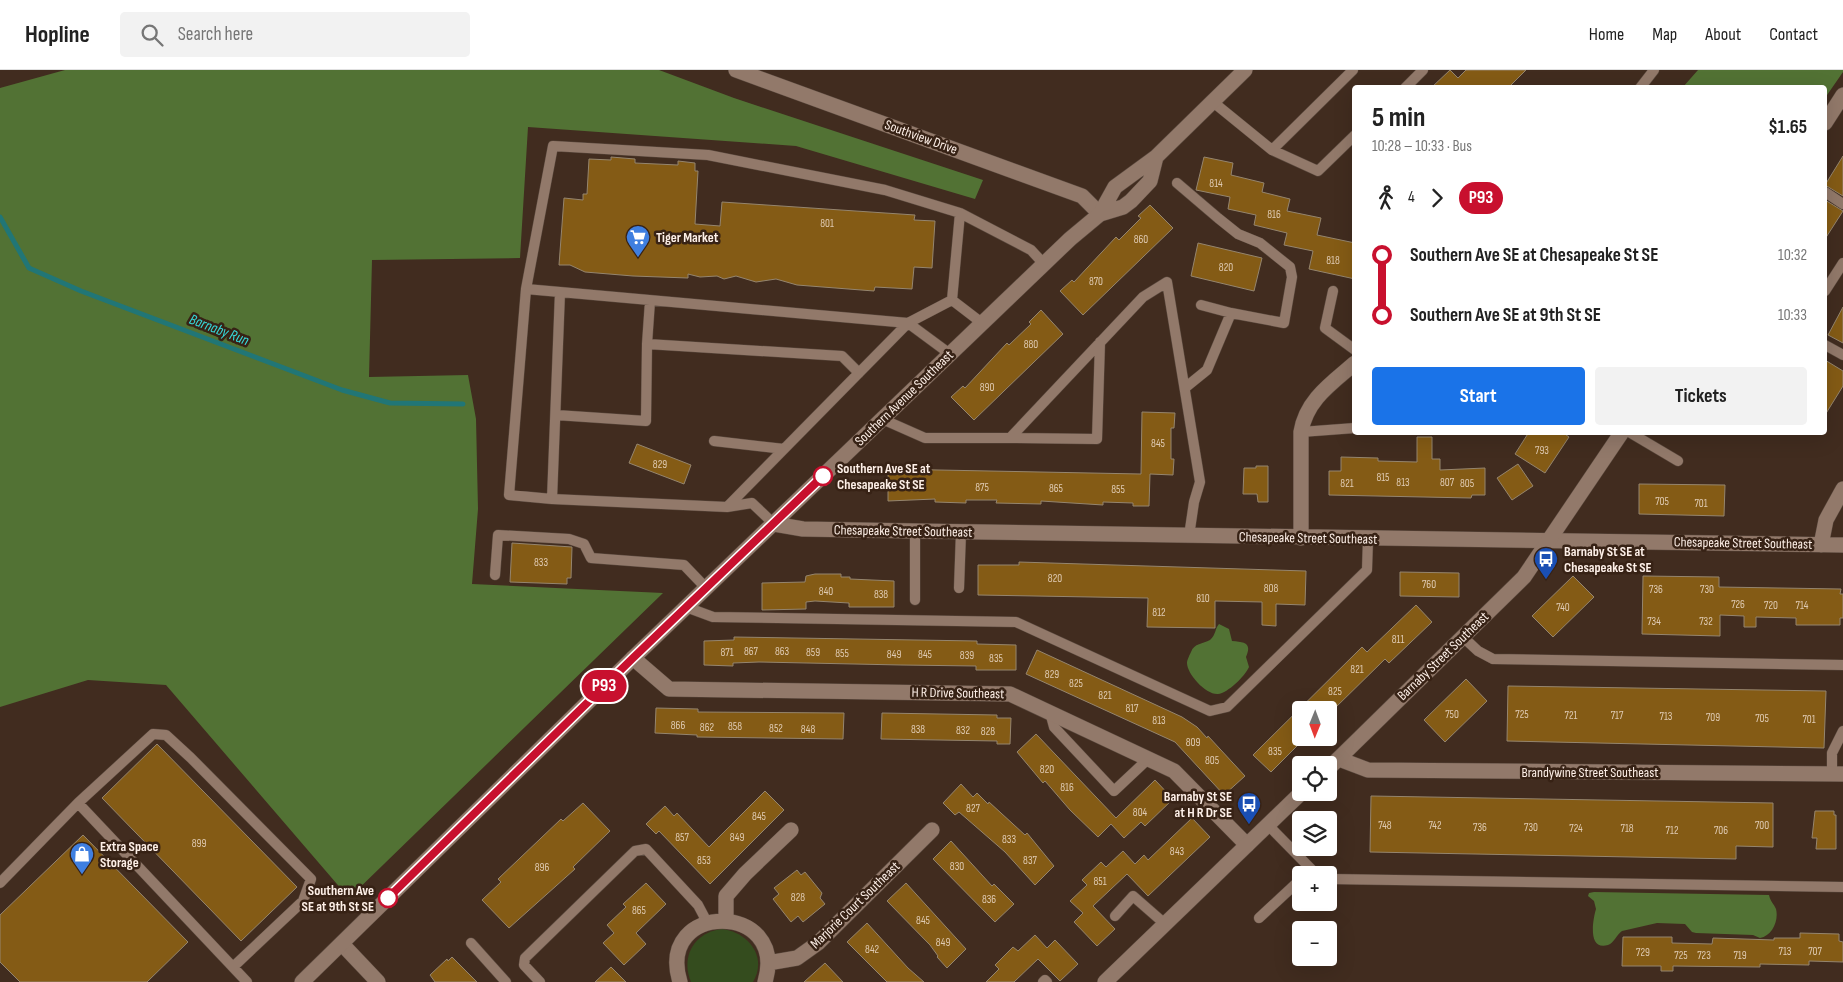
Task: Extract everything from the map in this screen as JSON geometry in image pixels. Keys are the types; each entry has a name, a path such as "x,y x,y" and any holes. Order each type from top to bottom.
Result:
{"street":[{"name":"Southview Drive","path":"736,70 1082,196 1100,214"},
{"name":"Southern Avenue Southeast","path":"302,982 633,658 1044,264 1100,214 1115,186 1156,156 1246,70"},
{"path":"1827,120 1843,96"},
{"name":"Southern Avenue Southeast","path":"1100,214 1123,207 1131,201 1150,181 1156,156"},
{"path":"1300,538 1301,432 1304,416 1311,403 1352,366"},
{"name":"Barnaby Street Southeast","path":"1337,760 1524,577 1552,539 1620,435"},
{"path":"1821,545 1826,520 1843,489"},
{"name":"Chesapeake Street Southeast","path":"774,524 803,529 1300,538 1552,539 1843,545"},
{"name":"H R Drive Southeast","path":"633,658 669,689 1010,694 1174,771 1247,845"},
{"name":"Brandywine Street Southeast","path":"1337,764 1368,770 1838,774"},
{"path":"1110,981 1165,924 1293,801"},
{"path":"726,920 726,896 745,874 791,830"},
{"name":"Marjorie Court Southeast","path":"768,963 797,958 818,943 932,830"},
{"path":"680,982 677,958 682,944 695,928 707,922 726,920 737,922 755,933 766,950 768,963 765,982"},
{"path":"342,944 378,982"}],"lane":[{"path":"1272,150 1353,70"},
{"path":"1408,85 1423,70"},
{"path":"1642,85 1654,70"},
{"path":"1213,102 1272,150 1318,171 1352,138"},
{"path":"774,524 752,503 727,507 509,495 526,289 553,146 708,155 885,190 960,214 1031,250 1044,264"},
{"path":"1177,183 1238,234 1260,243 1290,267 1292,277 1284,323 1201,305"},
{"path":"1827,193 1843,204"},
{"path":"952,300 960,214"},
{"path":"1827,289 1839,277 1843,263"},
{"path":"1010,438 1143,297 1167,282 1186,387 1200,482 1194,502 1188,536"},
{"path":"526,289 908,323 950,354"},
{"path":"1333,291 1325,328 1352,348"},
{"path":"552,498 560,292"},
{"path":"556,415 646,421 647,344 650,300"},
{"path":"727,507 908,323 952,300"},
{"path":"952,300 982,324"},
{"path":"1186,387 1206,370 1231,313"},
{"path":"882,419 925,438 1097,439 1100,342"},
{"path":"647,344 842,356 859,373"},
{"path":"1827,346 1843,355"},
{"path":"1301,432 1352,428"},
{"path":"1634,435 1678,461"},
{"path":"714,442 784,449"},
{"path":"914,600 915,531"},
{"path":"959,588 960,532"},
{"path":"495,575 498,535 569,539 584,544 592,558 684,565 707,589"},
{"path":"686,607 713,617 1016,622 1210,711 1227,707 1367,570 1368,538"},
{"path":"1463,637 1478,651 1493,659 1843,665"},
{"path":"1050,712 1054,727 1114,791 1148,759"},
{"path":"1838,774 1832,752 1843,731"},
{"path":"0,883 78,803 153,734 166,736 192,758 310,879 303,901 233,967"},
{"path":"78,803 247,982"},
{"path":"1268,825 1306,866"},
{"path":"540,982 524,965 525,958 635,851 646,849 698,905 707,922"},
{"path":"1337,879 1843,888"},
{"path":"1259,918 1292,887"},
{"path":"1115,916 1133,896 1165,924"},
{"path":"471,943 506,982"},
{"path":"1043,982 1044,980 1047,982"}],"green space":[{"path":"65,70 659,70 734,98 983,180 975,199 796,146 528,127 520,258 372,260 369,377 468,375 476,419 478,509 472,584 663,593 349,898 166,685 88,680 0,707 0,88"},
{"path":"1698,70 1843,70 1827,95 1827,85 1685,85"},
{"path":"1219,624 1229,629 1232,641 1244,643 1248,646 1246,657 1249,667 1236,684 1218,694 1208,691 1198,683 1190,673 1187,663 1192,649 1196,645 1210,640"},
{"path":"1589,893 1769,895 1777,914 1774,927 1768,934 1760,938 1753,935 1696,933 1692,932 1685,924 1657,923 1622,931 1610,944 1601,946 1594,939 1593,926 1596,909 1594,901 1588,896"},
{"path":"722,929 740,935 753,947 757,955 758,964 753,982 691,982 687,963 692,947 704,935"}],"building":[{"path":"1450,70 1458,78 1466,70 1526,70 1511,85 1434,85"},
{"path":"1843,156 1843,196 1827,186 1827,182"},
{"path":"611,157 635,159 635,163 678,165 678,161 695,163 695,171 698,171 695,224 720,226 722,202 915,215 914,220 935,221 932,268 914,267 912,289 875,287 874,291 797,285 776,279 756,282 736,276 724,279 717,276 700,277 688,274 688,278 633,276 585,272 570,265 559,265 564,198 583,200 583,194 587,194 589,159 611,160"},
{"path":"1204,157 1233,163 1231,175 1264,183 1262,192 1290,199 1287,211 1321,218 1317,235 1352,242 1352,278 1309,269 1313,251 1284,245 1287,233 1254,225 1256,215 1228,209 1230,197 1196,190"},
{"path":"1827,201 1843,211 1827,236"},
{"path":"1150,205 1173,228 1083,315 1060,291 1072,280 1074,282 1116,237 1119,240 1141,218 1138,216"},
{"path":"1198,243 1262,258 1254,291 1191,276"},
{"path":"1843,307 1843,343 1828,335"},
{"path":"1041,310 1063,334 974,420 951,397 963,386 965,388 1007,343 1009,345 1031,324 1029,322"},
{"path":"1827,361 1843,371 1843,386 1827,412"},
{"path":"1142,412 1175,413 1174,428 1171,428 1171,459 1174,459 1173,475 1150,474 1149,506 1133,506 1133,503 1103,502 1103,505 1041,501 1041,504 996,503 997,500 966,500 966,503 935,502 935,499 888,501 888,469 1141,474"},
{"path":"1527,435 1566,435 1569,437 1545,473 1515,454"},
{"path":"1417,437 1432,437 1432,459 1440,459 1440,470 1485,468 1485,495 1472,495 1471,498 1329,495 1329,471 1341,471 1341,457 1378,458 1378,461 1417,462"},
{"path":"637,444 691,465 684,484 629,463"},
{"path":"1518,464 1533,486 1512,500 1497,478"},
{"path":"1256,466 1268,466 1268,502 1258,502 1257,494 1243,494 1244,468 1256,468"},
{"path":"1639,484 1725,485 1724,516 1639,514"},
{"path":"512,543 572,547 571,578 567,578 567,584 510,582"},
{"path":"1019,562 1306,571 1305,605 1276,604 1276,626 1262,625 1262,602 1215,601 1215,628 1147,627 1148,598 978,595 978,565 1019,565"},
{"path":"1400,572 1459,573 1459,597 1400,596"},
{"path":"841,574 841,577 850,577 850,579 894,581 894,607 849,607 849,603 815,601 806,602 806,609 762,610 762,583 805,582 806,576"},
{"path":"1573,576 1594,597 1553,637 1532,616"},
{"path":"1643,576 1719,577 1719,587 1841,589 1840,594 1843,594 1843,618 1840,618 1840,625 1796,625 1796,618 1756,617 1756,627 1744,627 1744,616 1720,615 1720,636 1642,634"},
{"path":"1416,605 1432,622 1389,663 1385,659 1338,705 1338,701 1308,701 1362,647 1367,652"},
{"path":"734,637 977,641 977,644 1016,645 1016,670 976,670 976,666 759,662 733,663 733,666 704,665 704,641 734,640"},
{"path":"1037,650 1182,717 1197,727 1207,738 1208,736 1245,776 1224,795 1175,742 1026,674"},
{"path":"1466,679 1487,701 1445,742 1424,720"},
{"path":"1508,686 1826,691 1824,748 1507,741"},
{"path":"656,708 698,709 698,712 844,713 843,739 697,737 697,735 655,733"},
{"path":"882,713 997,715 997,718 1011,718 1010,744 997,744 997,741 881,739"},
{"path":"1292,716 1292,746 1297,746 1271,772 1253,755"},
{"path":"1036,734 1116,818 1155,780 1173,799 1145,826 1141,822 1124,838 1111,824 1098,837 1070,810 1045,781 1043,783 1017,752"},
{"name":"Extra Space Storage","path":"157,744 297,887 241,941 102,798"},
{"path":"961,784 973,797 977,793 1025,835 1027,833 1054,866 1035,885 1005,852 959,812 955,815 943,803"},
{"path":"765,791 784,810 710,884 659,831 656,834 646,824 665,806 674,816 677,813 709,847"},
{"path":"1371,796 1773,803 1773,847 1736,846 1736,859 1370,852"},
{"path":"583,803 610,831 573,867 575,869 509,928 482,900 501,882 498,879 561,819 563,821"},
{"path":"1815,811 1834,811 1834,815 1836,815 1836,849 1816,849 1817,838 1812,838"},
{"path":"1192,818 1210,837 1148,896 1127,874 1093,906 1115,929 1097,946 1074,922 1083,913 1070,901 1087,885 1082,880 1101,862 1106,867 1123,851 1135,864 1144,855 1148,860"},
{"name":"Extra Space Storage","path":"83,835 188,942 147,982 20,982 0,962 0,915"},
{"path":"951,841 992,886 994,884 1014,904 995,922 933,859"},
{"path":"797,870 801,875 805,872 822,893 820,898 825,904 803,922 798,916 791,922 773,899 779,894 774,888"},
{"path":"646,883 666,904 636,933 646,944 624,965 603,943 614,933 607,925 626,907 623,904"},
{"path":"906,883 966,949 947,968 937,957 930,945 887,901"},
{"path":"867,923 908,968 924,982 887,982 847,942"},
{"path":"1800,933 1839,934 1839,941 1843,942 1843,962 1809,961 1809,965 1760,964 1760,967 1673,966 1673,971 1661,971 1661,966 1622,966 1623,937 1672,937 1672,943 1712,944 1713,938 1774,940 1774,938 1800,938"},
{"path":"1035,935 1047,948 1055,940 1078,964 1060,981 1038,959 1014,982 986,982 999,969 995,965 1013,947 1018,951"},
{"path":"452,957 477,982 435,982 430,975 447,959 448,961"},
{"path":"825,963 843,982 804,982"},
{"path":"611,967 626,982 595,982"}],"waterway":[{"name":"Barnaby Run","path":"0,217 29,268 81,291 342,390 390,403 463,404"}],"bus line":[{"name":"P93","path":"388,898 633,658 823,476"}],"place":[{"name":"Tiger Market","path":"638,258"},
{"name":"Southern Ave SE at Chesapeake St SE","path":"823,476"},
{"name":"Barnaby St SE at Chesapeake St SE","path":"1546,580"},
{"name":"Barnaby St SE at H R Dr SE","path":"1249,825"},
{"name":"Extra Space Storage","path":"82,875"},
{"name":"Southern Ave SE at 9th St SE","path":"388,898"}]}
